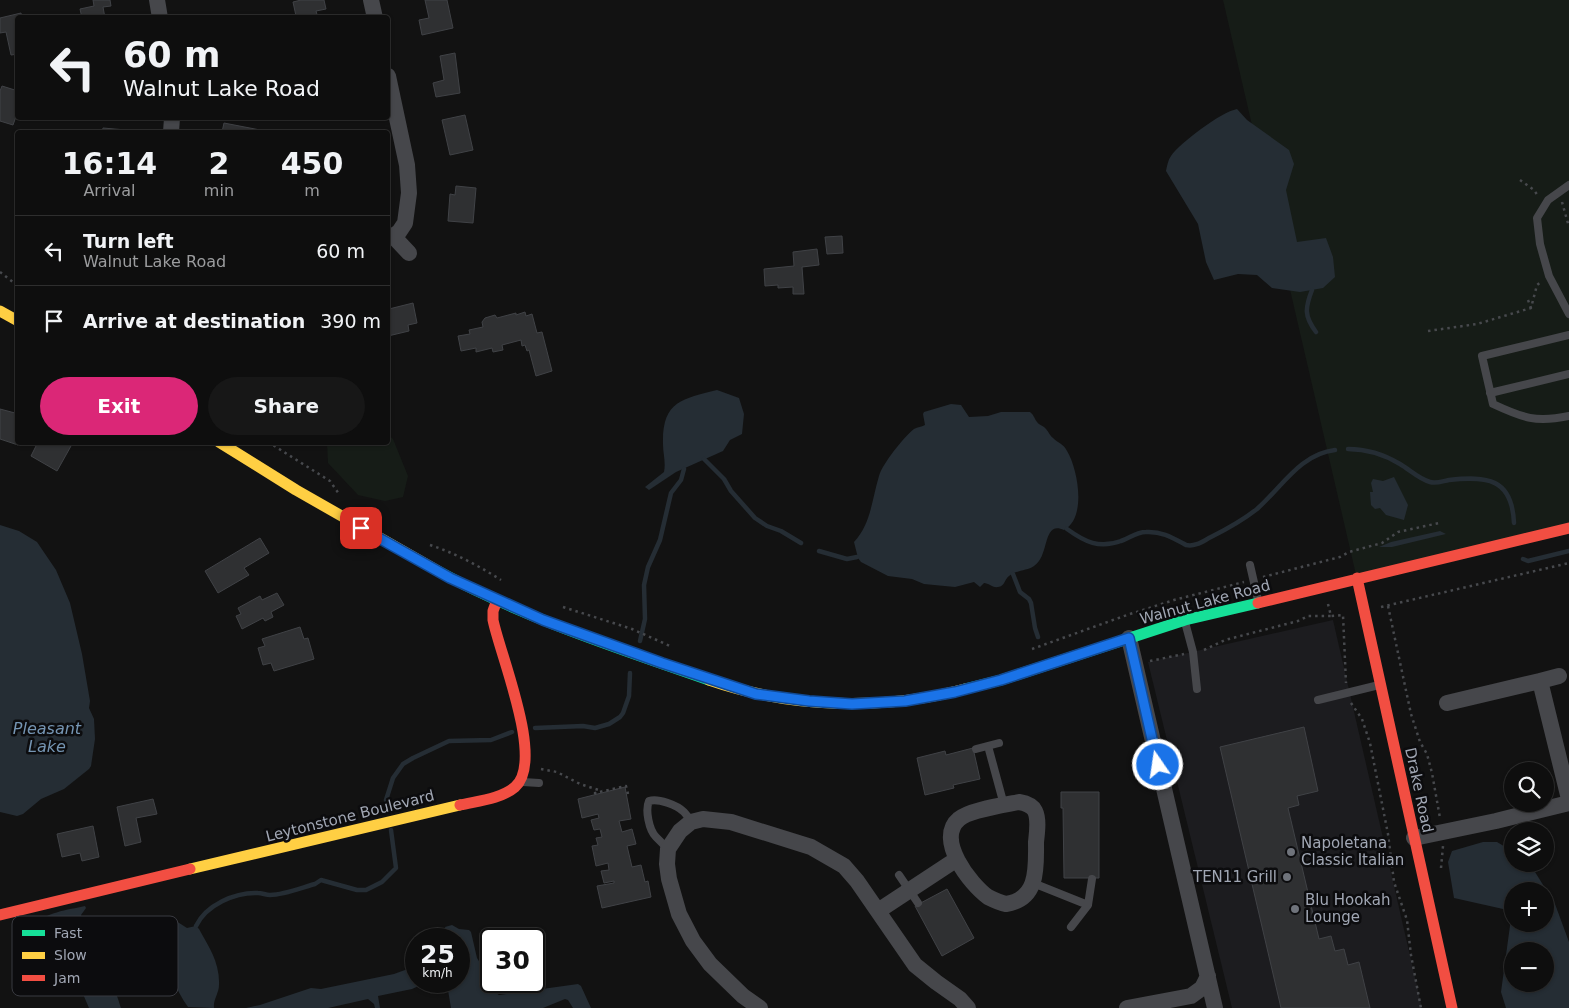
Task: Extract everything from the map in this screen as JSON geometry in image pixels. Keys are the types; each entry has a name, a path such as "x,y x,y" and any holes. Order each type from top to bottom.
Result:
{"street":[{"path":"157,0 160,15"},
{"path":"371,0 374,15"},
{"path":"390,85 407,165 409,193 405,223 399,232 390,237 409,253"},
{"path":"0,311 15,319"},
{"name":"Walnut Lake Road","path":"224,445 296,490 450,578 571,631 716,682 756,694 852,704 905,701 955,692 1001,680 1184,620 1569,528"},
{"name":"Drake Road","path":"1357,578 1452,1008"},
{"path":"497,600 493,616 504,664 525,736 527,756 520,781"},
{"path":"1129,638 1215,1008"},
{"path":"1447,704 1559,676"},
{"path":"1540,681 1569,798"},
{"name":"Leytonstone Boulevard","path":"0,915 488,798 508,792 520,781"},
{"path":"1019,802 1030,806 1035,812 1037,821 1035,878 1021,900 1006,904 988,896 976,886 957,859 950,842 950,833 958,820 965,815 1019,802"},
{"path":"1414,838 1569,803"},
{"path":"760,1008 743,996 710,964 693,941 679,914 669,879 668,849 680,831 697,821 732,822 810,847 844,866 915,965 960,999 968,1008"},
{"path":"878,911 914,897 957,859"},
{"path":"1127,1008 1191,996 1202,988 1208,976"}],"lane":[{"path":"1569,185 1558,191 1548,200 1537,218 1540,244 1549,276 1569,314"},
{"path":"1569,336 1482,356 1494,404 1521,417 1550,420 1569,416"},
{"path":"1490,393 1569,374"},
{"path":"1250,565 1259,602"},
{"path":"1184,620 1193,652 1197,689"},
{"path":"1318,700 1381,685"},
{"path":"976,749 999,743"},
{"path":"988,746 1004,805"},
{"path":"520,781 539,783"},
{"path":"668,849 654,836 648,818 647,806 650,801 655,800 679,808 697,821"},
{"path":"899,875 914,897"},
{"path":"1071,927 1088,905 1092,879"},
{"path":"1032,883 1088,905"}],"path":[{"path":"1520,180 1534,190 1544,206"},
{"path":"1558,191 1569,227"},
{"path":"0,272 15,284"},
{"path":"1532,308 1537,285 1549,276"},
{"path":"1528,300 1532,308"},
{"path":"1428,331 1477,324 1532,308"},
{"path":"273,445 330,481 341,496"},
{"path":"1028,651 1164,603 1306,565 1318,564 1349,552 1382,543 1398,532 1439,523"},
{"path":"424,544 450,553 487,571 502,581"},
{"path":"1364,610 1388,606 1569,562"},
{"path":"1318,564 1332,616"},
{"path":"561,606 632,629 675,648"},
{"path":"1388,606 1411,714 1420,742 1427,754 1432,773 1444,842 1440,862 1441,869"},
{"path":"1135,664 1202,651 1225,640 1298,621 1308,616 1343,614 1348,692 1353,708 1362,720 1370,743 1388,834 1394,882 1407,920 1411,955 1421,1008"},
{"path":"525,768 557,772 580,784 602,791"},
{"path":"596,794 626,786 628,794"}],"shaded area":[{"path":"1223,0 1569,0 1569,527 1357,579"},
{"path":"390,436 393,439 408,476 403,497 385,501 358,495 328,463 327,445 390,445"},
{"path":"1333,620 1422,1008 1232,1008 1148,662"}],"water":[{"path":"1237,109 1247,120 1289,150 1294,164 1286,190 1297,242 1326,238 1333,257 1335,277 1323,288 1300,292 1272,288 1257,275 1238,274 1214,280 1206,262 1198,224 1166,171 1170,158 1176,150 1211,122"},
{"path":"717,390 739,398 744,414 742,434 730,440 723,451 676,472 649,490 645,487 664,472 664,430 670,410 684,400"},
{"path":"951,404 961,405 969,417 988,416 1001,412 1030,412 1052,437 1063,445 1074,469 1077,481 1078,504 1076,515 1071,524 1064,530 1057,528 1052,530 1039,561 1031,568 1012,574 998,587 984,583 980,587 974,582 955,587 924,584 912,579 888,576 861,562 858,558 854,542 868,519 879,476 885,464 914,429 925,425 924,412"},
{"path":"1394,477 1408,505 1404,520 1386,515 1380,508 1375,509 1371,505 1370,492 1373,492 1371,483 1373,479 1383,481"},
{"name":"Pleasant Lake","path":"0,525 19,531 37,542 56,570 70,603 82,654 90,701 89,708 94,719 95,739 89,769 64,789 41,799 23,814 17,816 0,812"},
{"path":"1440,531 1446,534 1392,547 1379,547 1391,542"},
{"path":"1483,842 1497,842 1504,846 1504,872 1535,872 1541,882 1504,882 1504,909 1454,898 1448,862 1452,851"},
{"path":"1554,902 1569,942 1569,1008 1506,1008 1501,992 1504,970 1504,992 1554,992 1554,942 1508,942 1509,932 1554,932"},
{"path":"85,906 86,908 81,916 48,916 64,910"},
{"path":"178,922 187,928 196,926 199,929 213,956 219,977 214,1008 188,1007 178,990"},
{"path":"452,925 457,928 445,928"},
{"path":"470,931 480,963 480,993 496,993 499,995 545,993 545,989 578,984 581,986 591,1008 573,1008 568,1000 565,999 543,1008 451,1008 448,993 470,993"},
{"path":"405,970 405,990 378,996 380,1008 375,1008 374,1004 368,999 328,1008 246,1008 311,988 321,989"},
{"path":"84,996 117,996 121,1008 89,1008"}],"building":[{"path":"93,0 110,0 111,6 103,7 104,15 81,15 80,9 94,6"},
{"path":"324,0 326,9 316,11 317,15 296,15 293,2"},
{"path":"425,0 447,0 453,28 422,35 419,20 429,18"},
{"path":"21,13 21,15 15,15 15,54 11,55 6,32 0,33 0,18"},
{"path":"455,53 460,93 436,97 433,83 444,80 440,56"},
{"path":"2,86 15,90 15,119 13,125 0,121 0,91"},
{"path":"465,115 473,150 450,155 442,120"},
{"path":"224,123 260,130 222,130"},
{"path":"103,128 126,130 102,130"},
{"path":"456,186 476,188 473,223 448,221 450,194 455,195"},
{"path":"842,236 843,253 827,254 825,237"},
{"path":"817,249 819,265 802,267 804,294 793,294 793,287 778,288 778,285 765,286 764,269 794,266 793,252"},
{"path":"413,303 417,323 408,325 409,331 390,336 390,309"},
{"path":"525,312 526,316 532,314 537,333 542,332 552,371 536,376 529,350 527,351 525,345 522,346 521,340 502,345 503,350 493,352 492,348 476,352 476,348 461,351 458,336 470,334 469,330 483,327 482,322 485,318 495,315 497,318"},
{"path":"0,409 15,413 15,444 0,439"},
{"path":"36,445 71,446 57,471 31,456"},
{"path":"260,538 269,553 244,568 249,575 218,593 205,571"},
{"path":"277,593 284,605 271,612 273,617 265,621 263,618 242,629 236,616 241,614 238,608 260,596 262,600"},
{"path":"300,627 304,639 308,638 314,659 274,671 271,663 263,665 258,648 265,646 262,639"},
{"path":"1304,727 1318,791 1297,796 1299,805 1288,808 1319,939 1331,936 1335,951 1344,949 1348,965 1359,962 1370,1008 1281,1008 1220,747"},
{"path":"973,748 980,779 953,785 954,788 925,795 917,758 945,751 946,755"},
{"path":"625,787 631,819 619,821 622,832 632,829 636,844 627,846 632,867 641,865 645,882 648,881 651,897 602,908 597,886 614,883 614,881 604,883 601,871 609,870 608,863 596,866 592,846 598,845 596,838 602,837 600,829 594,830 591,820 599,818 598,814 582,818 578,799"},
{"path":"1061,792 1099,792 1099,878 1064,878"},
{"path":"153,799 157,814 136,818 141,842 125,846 117,807"},
{"path":"93,826 99,857 82,861 80,853 62,857 57,834"},
{"path":"947,889 974,938 942,956 915,906"}],"waterway":[{"path":"1312,290 1307,312 1309,321 1316,332"},
{"path":"1348,449 1368,451 1388,458 1430,482 1475,479 1495,483 1503,489 1508,497 1514,523"},
{"path":"1067,529 1086,541 1099,544 1124,540 1142,532 1157,533 1186,545 1196,544 1235,524 1257,509 1292,473 1312,458 1335,450"},
{"path":"704,459 724,479 731,491 755,518 801,543"},
{"path":"640,641 645,619 644,585 648,567 660,540 671,493 681,480 684,469"},
{"path":"819,551 847,559 857,557"},
{"path":"1523,559 1528,561 1569,551"},
{"path":"1013,574 1020,592 1031,603 1038,637"},
{"path":"535,728 583,726 595,728 609,724 623,713 629,696 630,673"},
{"path":"387,810 386,800 393,778 403,764 449,741 491,740 512,732"},
{"path":"196,926 207,912 222,901 249,893 281,894 315,884 321,880 357,890 366,890 382,882 396,868 391,830"}],"traffic: fast":[{"path":"438,571 538,618 709,680"},
{"path":"965,689 1001,680 1185,620 1258,603"}],"traffic: slow":[{"path":"0,311 15,319"},
{"path":"224,445 296,490 438,571"},
{"path":"709,680 772,696 836,703 901,701 965,689"},
{"path":"190,869 460,805"}],"traffic: jam":[{"path":"1258,603 1569,528"},
{"path":"1357,578 1452,1008"},
{"path":"460,805 503,794 515,787 523,774 525,755 523,732 518,707 493,620 493,611 497,600"},
{"path":"0,915 190,869"}],"place":[{"name":"Napoletana Classic Italian","path":"1291,852"},
{"name":"TEN11 Grill","path":"1287,877"},
{"name":"Blu Hookah Lounge","path":"1295,909"}],"route":[{"path":"361,528 450,578 543,620 716,682 756,694 852,704 905,701 955,692 1001,680 1129,638 1158,765"}]}
